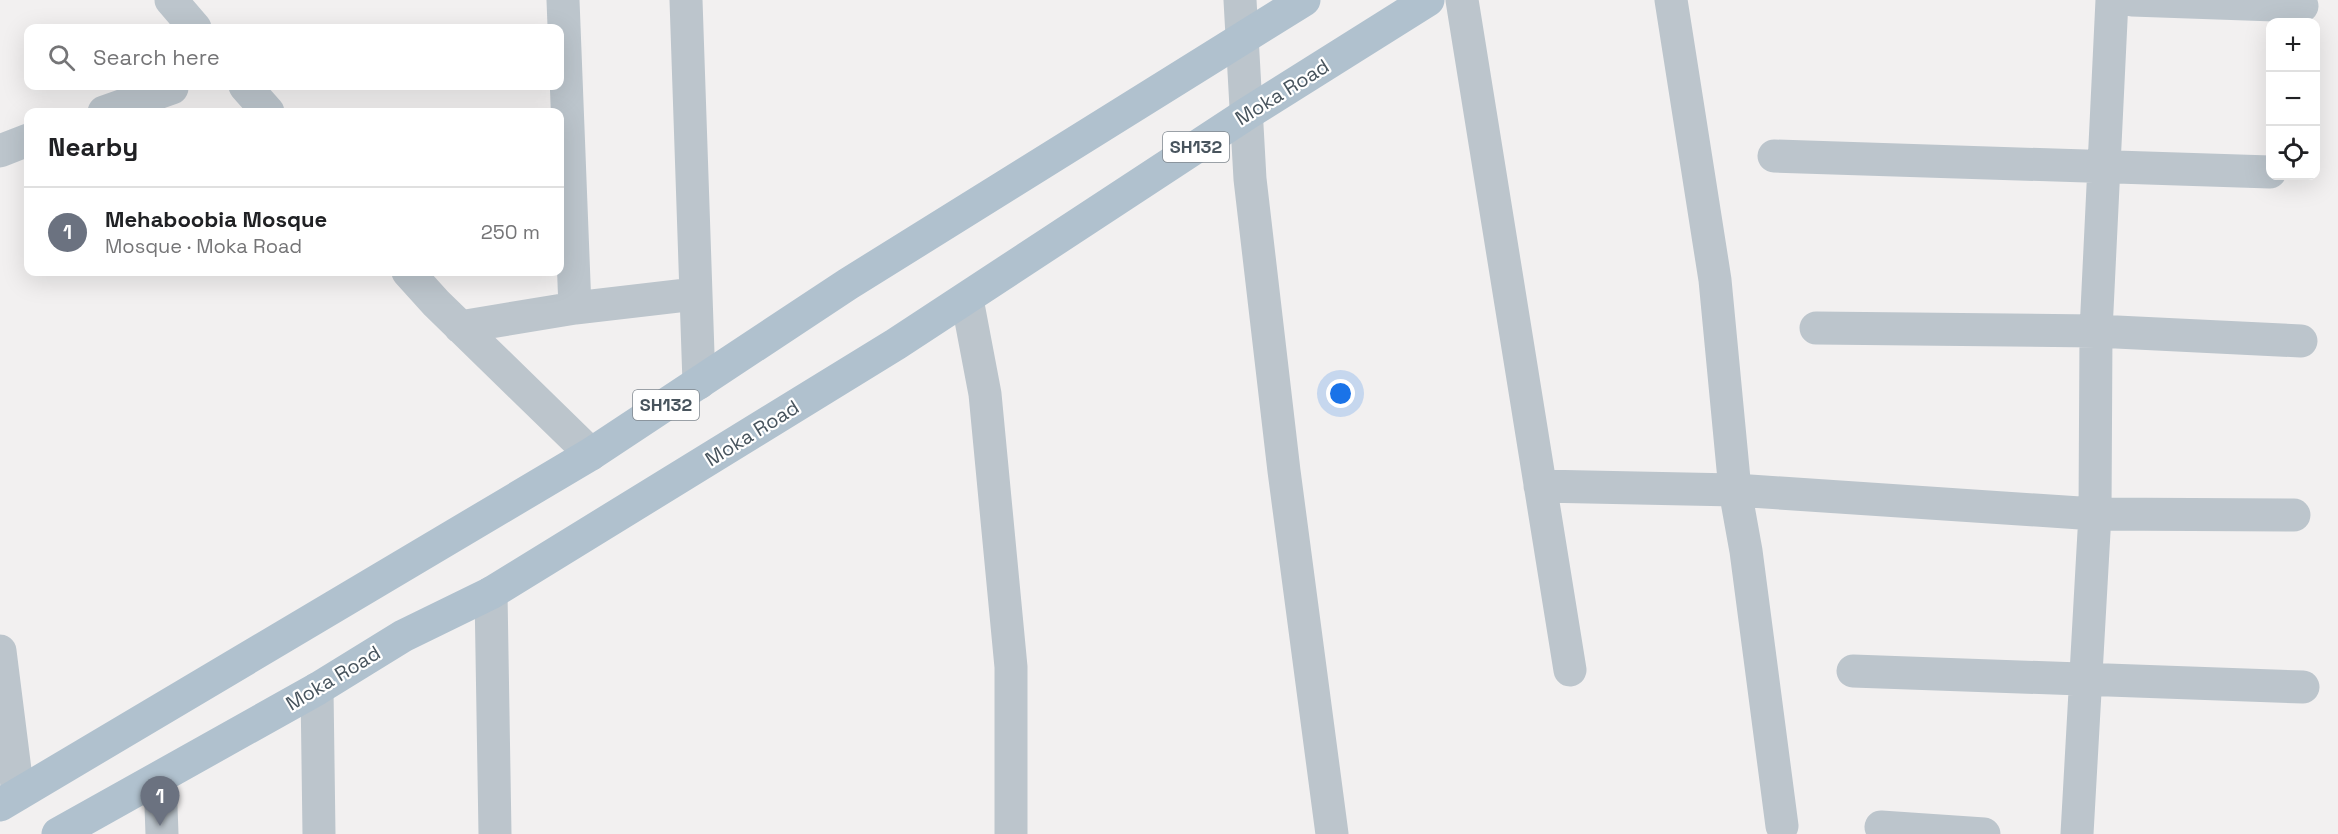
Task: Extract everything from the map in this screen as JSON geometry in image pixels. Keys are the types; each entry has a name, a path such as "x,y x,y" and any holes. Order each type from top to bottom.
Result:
{"main road":[{"name":"SH132","path":"9,799 591,454 848,284 1304,0"},
{"name":"Moka Road","path":"58,834 317,689 403,636 491,594 967,299 1248,112 1428,0"}],"street":[{"path":"171,0 192,24"},
{"path":"563,0 564,24"},
{"path":"686,0 694,294 699,383"},
{"path":"1240,0 1250,179 1284,471 1332,834"},
{"path":"1462,0 1570,670"},
{"path":"1671,0 1715,280 1735,490 1746,551 1782,826"},
{"path":"2077,834 2083,679 2095,514 2096,331 2106,167 2112,0"},
{"path":"2132,0 2302,6"},
{"path":"564,26 575,308"},
{"path":"115,108 166,90"},
{"path":"249,90 264,108"},
{"path":"0,151 24,142"},
{"path":"1774,156 2266,172"},
{"path":"412,276 460,327 591,454"},
{"path":"460,327 575,308 694,294"},
{"path":"967,299 985,394 1011,668 1011,834"},
{"path":"1816,328 2096,331 2301,341"},
{"path":"1540,486 1735,490 2095,514 2294,515"},
{"path":"491,594 495,834"},
{"path":"0,651 9,799"},
{"path":"1852,671 2303,687"},
{"path":"317,689 320,834"},
{"path":"160,778 162,834"},
{"path":"1881,827 1984,834"}],"place":[{"name":"Mehaboobia Mosque","path":"160,826"}]}
